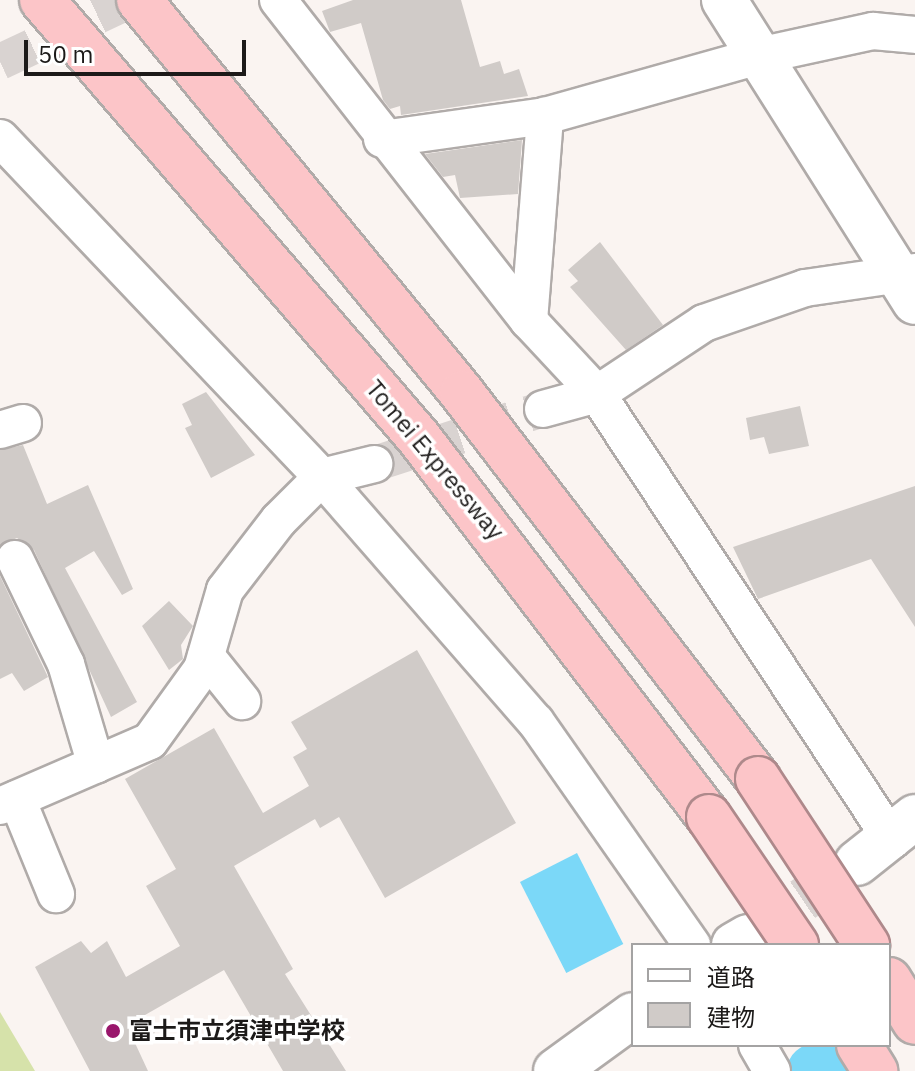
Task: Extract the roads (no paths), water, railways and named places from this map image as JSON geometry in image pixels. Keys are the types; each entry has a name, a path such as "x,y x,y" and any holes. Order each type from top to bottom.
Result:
{"highway":[{"name":"Tomei Expressway","path":"42,0 439,461 709,817 795,943"},
{"path":"139,0 462,393 758,779 866,943"},
{"path":"891,983 915,1022"},
{"path":"860,1047 875,1071"}],"street":[{"path":"278,0 382,139 529,321 597,394 888,840"},
{"path":"724,0 909,283"},
{"path":"382,139 545,116 758,56 873,31 915,35"},
{"path":"529,321 545,116"},
{"path":"0,138 322,477 536,722 691,943"},
{"path":"543,409 597,394 704,323 805,288 909,283"},
{"path":"56,894 8,803 150,741 206,656 225,590 322,477 374,464"},
{"path":"15,559 66,664 96,765"},
{"path":"206,656 242,701"},
{"path":"556,1071 631,1016"},
{"path":"758,1047 772,1071"}],"water":[{"path":"577,853 623,944 566,973 520,882"}],"waterway":[{"path":"814,1071 854,1047"}],"tunnel":[{"path":"0,62 132,0"},
{"path":"374,464 543,409"},
{"path":"748,937 857,863"}],"place":[{"name":"富士市立須津中学校","path":"113,1031"}]}
